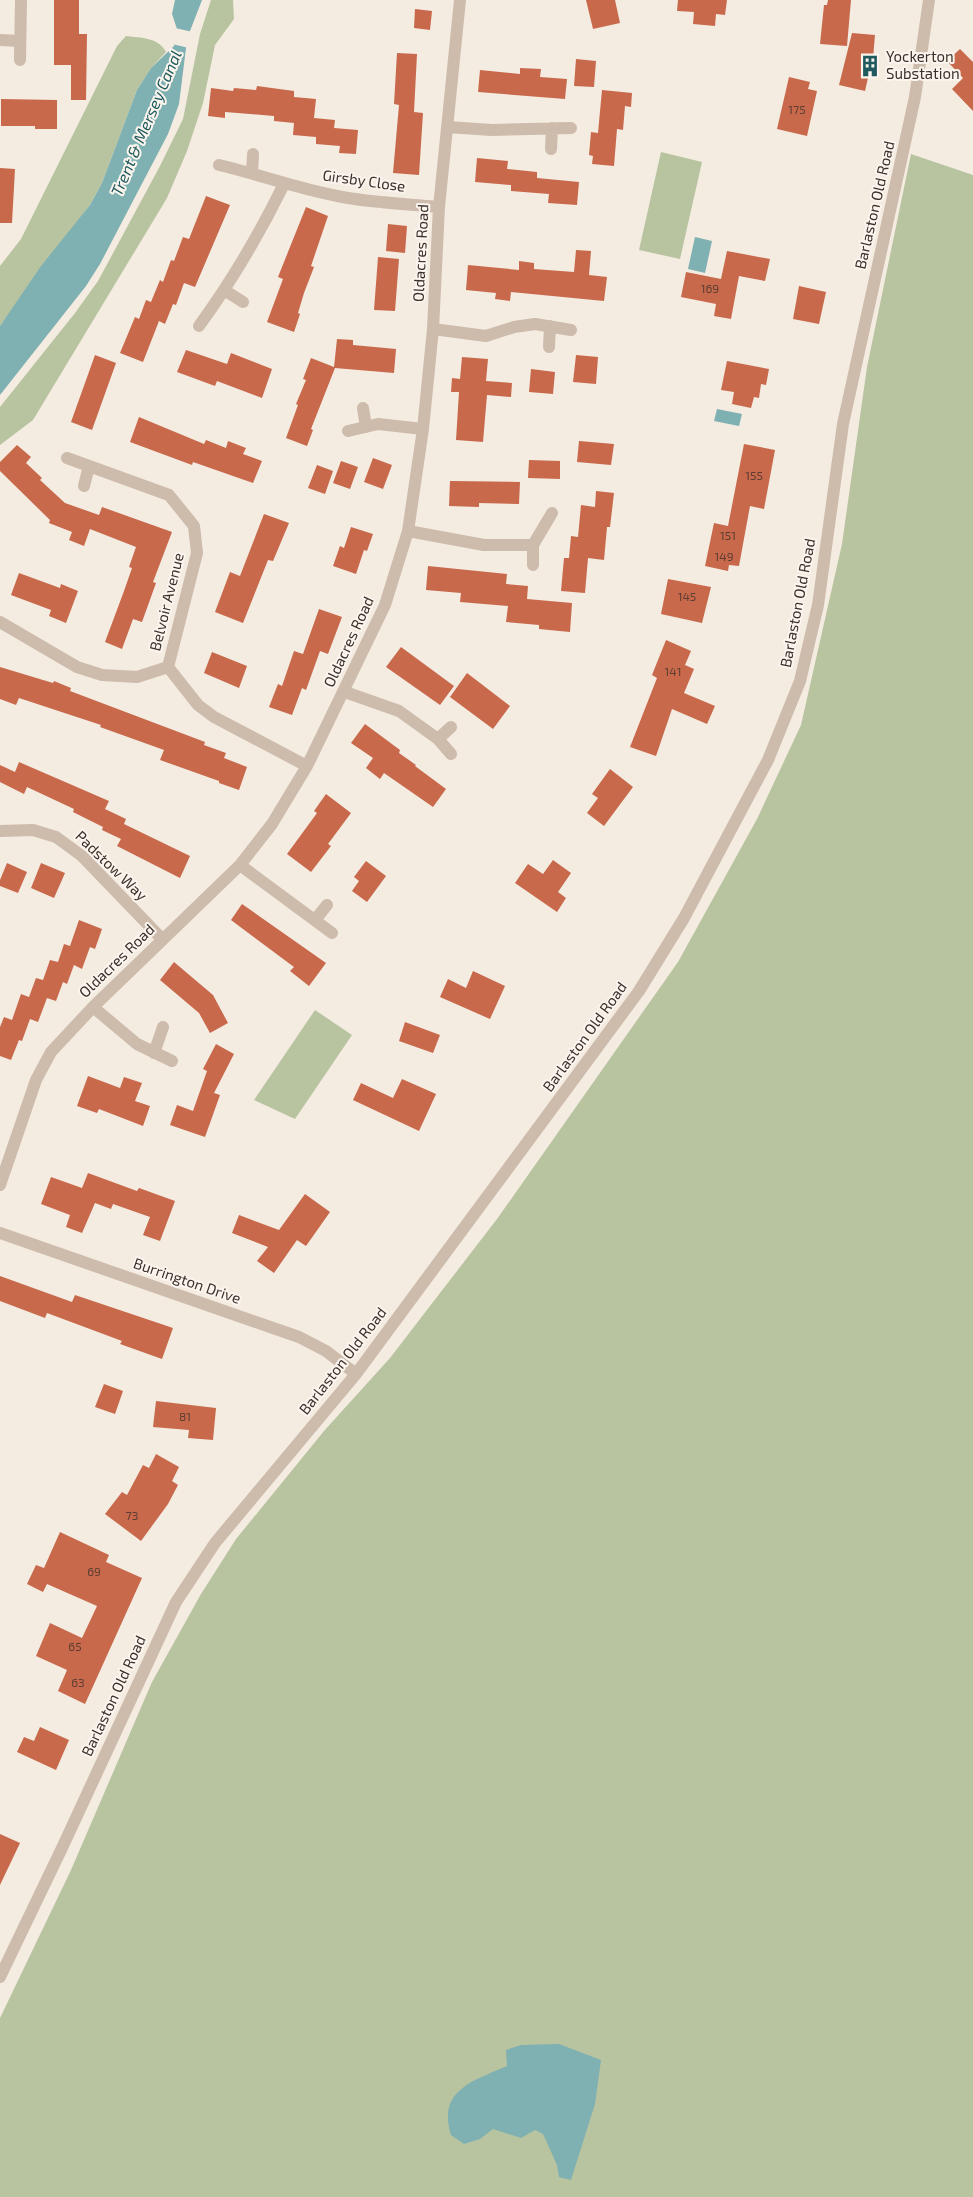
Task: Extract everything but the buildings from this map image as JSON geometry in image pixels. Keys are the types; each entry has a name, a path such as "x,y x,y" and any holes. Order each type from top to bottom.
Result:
{"street":[{"path":"20,60 21,0"},
{"name":"Oldacres Road","path":"0,1185 36,1080 51,1052 93,1007 240,865 272,824 307,766 345,692 385,605 408,531 423,429 433,329 439,207 460,0"},
{"name":"Barlaston Old Road","path":"0,1977 176,1602 215,1543 356,1374 639,991 684,918 768,760 800,681 819,600 843,424 915,97 929,0"},
{"path":"0,40 20,41"},
{"path":"447,127 492,130 571,128"},
{"path":"551,149 552,128"},
{"path":"252,173 253,154"},
{"name":"Girsby Close","path":"219,165 252,173 284,184 349,198 439,207"},
{"path":"199,326 224,290 266,220 284,184"},
{"path":"224,290 243,302"},
{"path":"433,329 486,336 514,327 535,324 571,330"},
{"path":"549,347 550,326"},
{"path":"363,408 366,427"},
{"path":"348,432 378,424 423,429"},
{"name":"Belvoir Avenue","path":"66,458 170,495 194,526 197,553 168,667 198,704 214,717 307,766"},
{"path":"84,486 89,466"},
{"path":"533,565 533,545 552,513"},
{"path":"408,531 484,545 533,545"},
{"path":"0,622 77,667 102,675 137,677 168,667"},
{"path":"345,692 399,711 438,739 451,754"},
{"path":"438,739 451,727"},
{"name":"Padstow Way","path":"0,832 33,830 56,836 82,856 162,940"},
{"path":"240,865 332,934"},
{"path":"315,920 327,905"},
{"path":"93,1007 137,1044 172,1061"},
{"path":"154,1053 163,1027"},
{"name":"Burrington Drive","path":"0,1234 299,1338 326,1350 356,1374"}],"green space":[{"path":"211,0 233,0 234,19 215,45 203,103 187,151 167,198 33,420 0,445 0,407 98,281 183,119 200,34"},
{"path":"126,36 154,41 163,47 166,52 151,68 137,90 102,183 90,205 0,326 0,266 21,239 117,46"},
{"path":"661,152 702,162 680,259 639,250"},
{"path":"911,154 973,175 973,2197 0,2197 0,2018 71,1870 152,1682 201,1594 236,1539 324,1431 390,1358 497,1219 678,962 757,819 801,725 842,544 867,367"},
{"path":"315,1010 352,1035 295,1119 254,1100"}],"water":[{"name":"Trent & Mersey Canal","path":"175,0 202,0 190,31 179,104 168,134 100,264 86,286 0,395 0,326 41,266 90,205 102,183 137,90 151,68 174,46 177,29 172,14"},
{"path":"695,237 712,241 705,273 688,269"},
{"path":"717,409 742,414 739,426 714,421"},
{"path":"559,2044 601,2060 595,2104 571,2180 559,2177 557,2165 543,2134 535,2130 521,2138 493,2129 480,2139 464,2144 451,2135 448,2120 449,2107 454,2097 461,2089 471,2083 507,2066 506,2050 521,2045"}],"pier":[{"path":"175,28 193,32 189,48 172,44"}],"place":[{"name":"Yockerton Substation","path":"870,66"}]}
